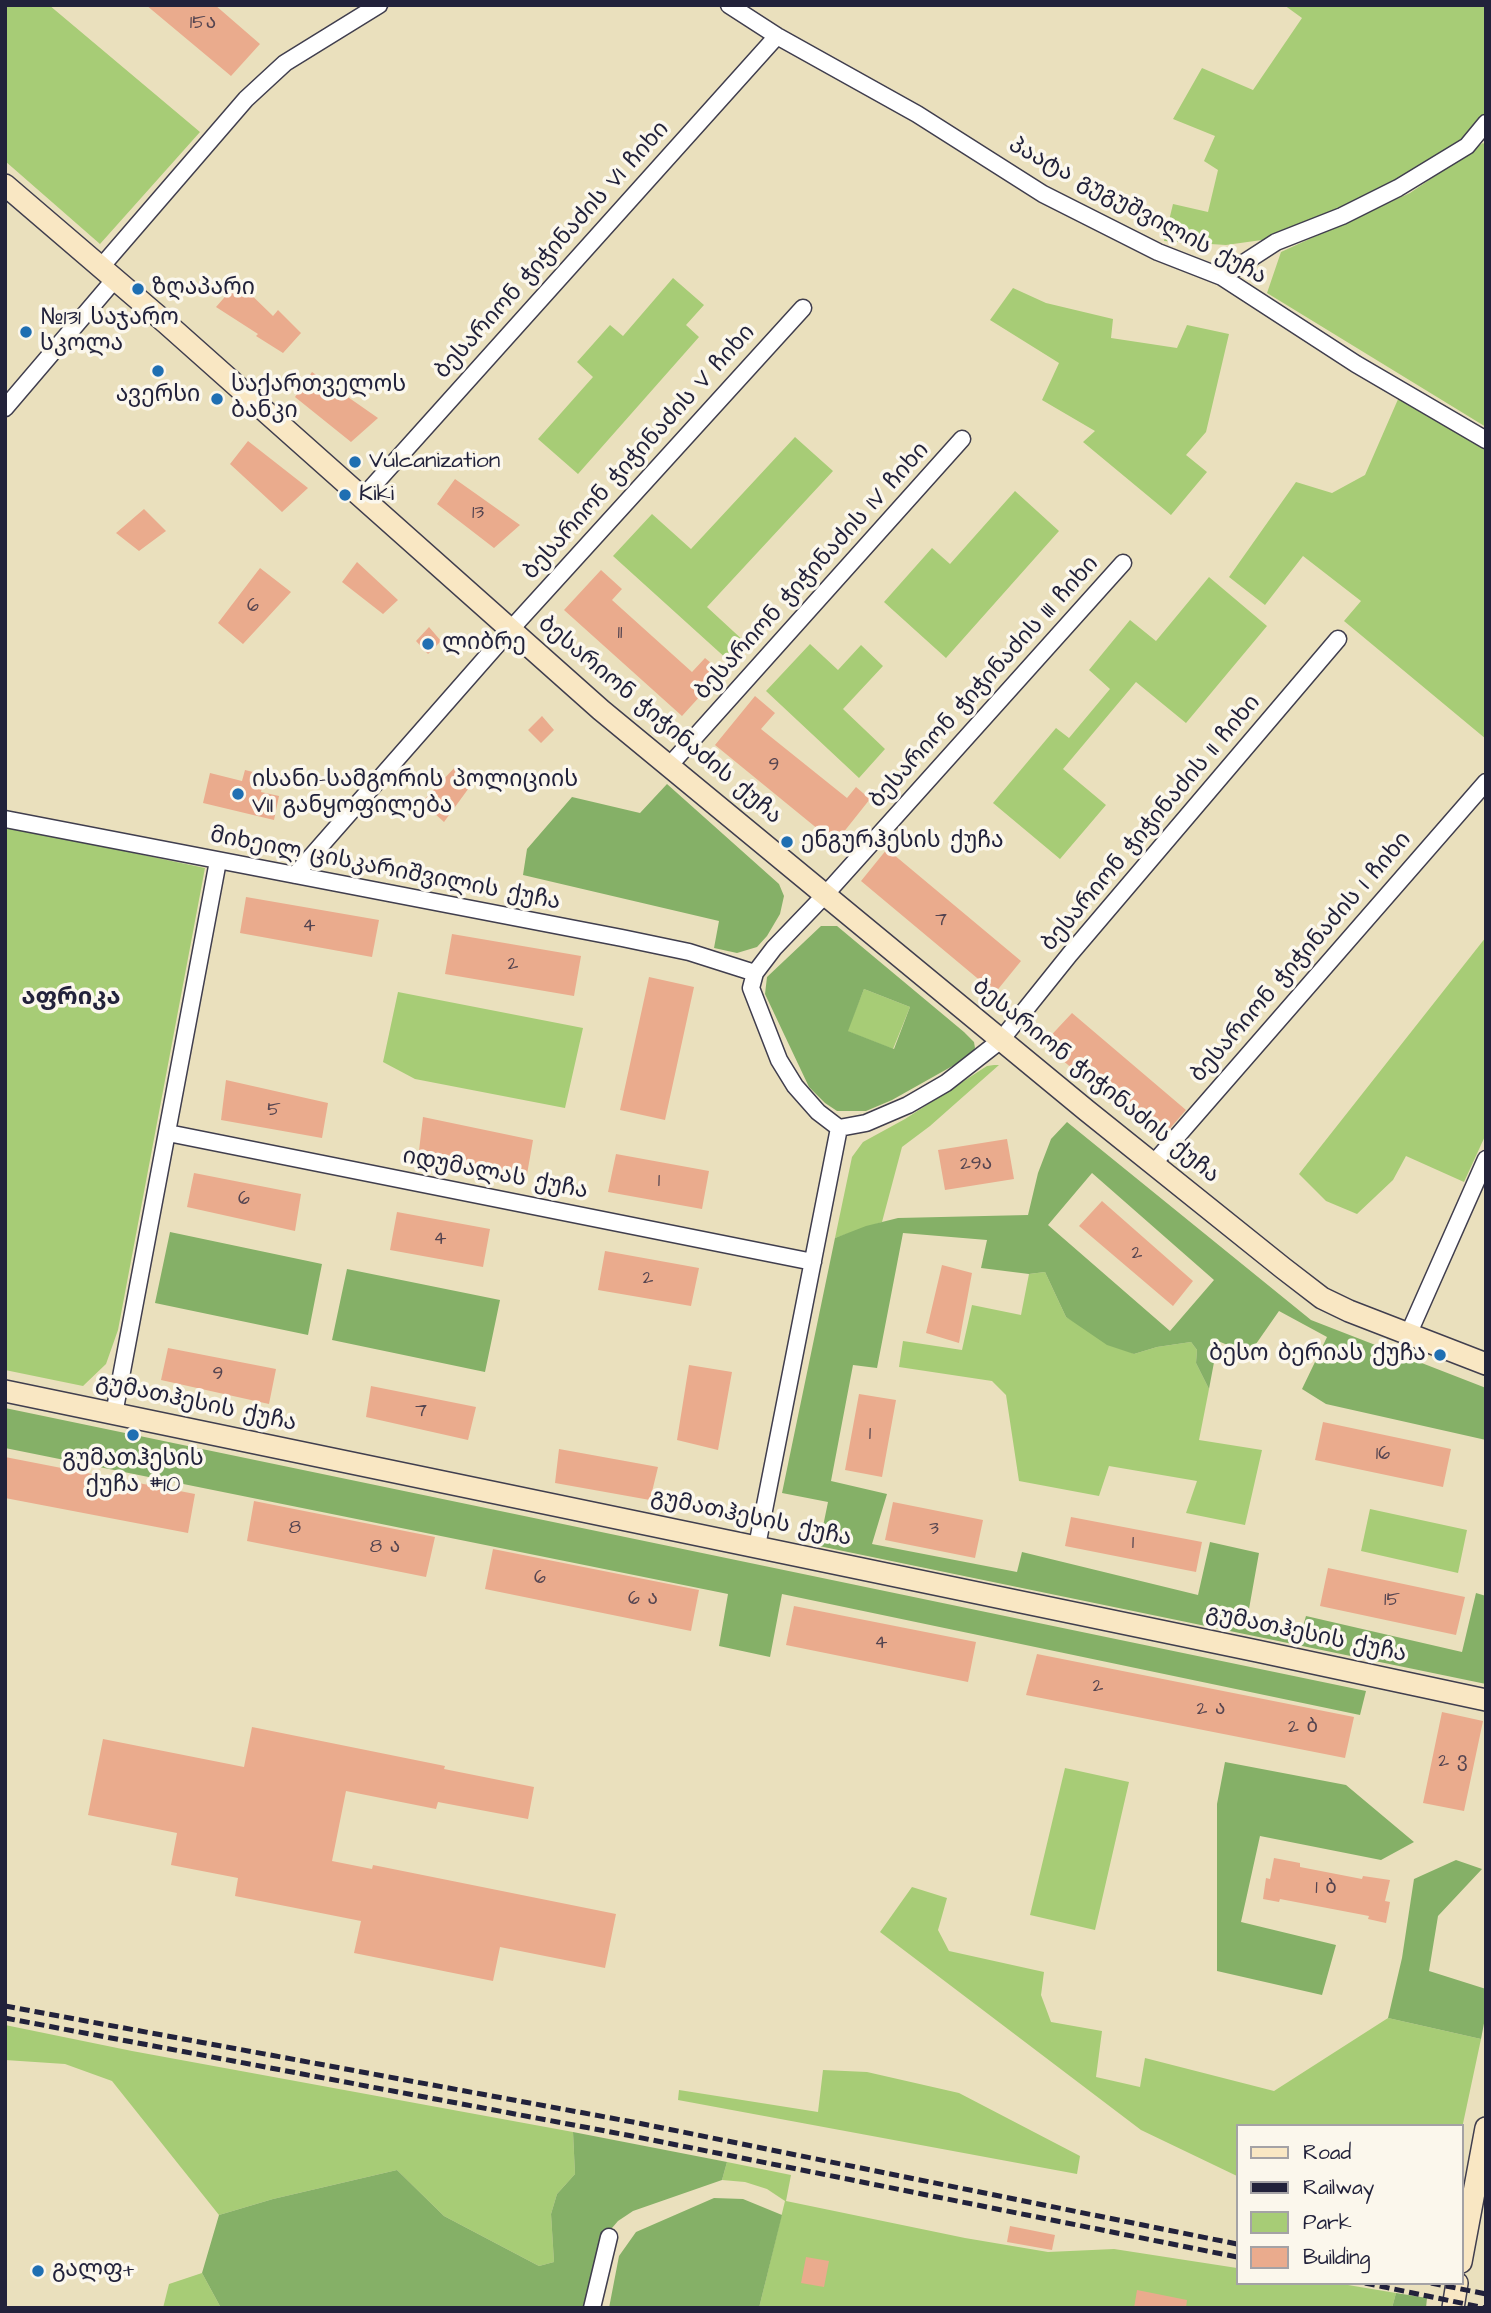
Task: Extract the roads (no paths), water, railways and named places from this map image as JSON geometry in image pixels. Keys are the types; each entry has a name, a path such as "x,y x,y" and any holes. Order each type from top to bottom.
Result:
{"street":[{"path":"5,408 246,99 285,63 379,5"},
{"name":"პაატა გუგუშვილის ქუჩა","path":"729,5 777,36 917,114 1044,194 1158,252 1222,277 1356,364 1486,440"},
{"name":"ბესარიონ ჭიჭინაძის VI ჩიხი","path":"363,497 777,36"},
{"path":"1222,277 1276,242 1342,216 1398,188 1467,145 1486,123"},
{"name":"ბესარიონ ჭიჭინაძის ქუჩა","path":"5,185 363,497 601,710 1153,1164 1322,1298 1408,1335 1486,1364"},
{"name":"ბესარიონ ჭიჭინაძის V ჩიხი","path":"295,875 511,629 803,308"},
{"name":"ბესარიონ ჭიჭინაძის IV ჩიხი","path":"669,766 962,439"},
{"name":"ბესარიონ ჭიჭინაძის III ჩიხი","path":"824,895 1123,564"},
{"name":"ბესარიონ ჭიჭინაძის II ჩიხი","path":"1001,1040 1338,639"},
{"name":"ბესარიონ ჭიჭინაძის I ჩიხი","path":"1153,1164 1486,782"},
{"name":"მიხეილ ცისკარიშვილის ქუჩა","path":"5,819 689,952 755,973"},
{"path":"114,1414 218,861"},
{"path":"824,895 774,948 755,973 751,988 779,1060 795,1086 818,1112 839,1128 866,1123 908,1105 946,1083 1001,1040"},
{"path":"757,1546 839,1128"},
{"name":"იდუმალას ქუჩა","path":"168,1133 813,1262"},
{"path":"1408,1335 1486,1159"},
{"name":"გუმათჰესის ქუჩა","path":"5,1391 1486,1700"},
{"path":"1463,2251 1486,2128"},
{"path":"592,2308 609,2237"},
{"path":"1453,2308 1457,2285"}],"railway":[{"path":"5,2006 638,2123 1236,2244"},
{"path":"5,2018 632,2136 1236,2257"},
{"path":"1375,2285 1485,2308"},
{"path":"1441,2285 1486,2294"}],"place":[{"name":"ზღაპარი","path":"138,289"},
{"name":"№131 საჯარო სკოლა","path":"26,332"},
{"name":"ავერსი","path":"158,371"},
{"name":"საქართველოს ბანკი","path":"217,399"},
{"name":"Vulcanization","path":"355,462"},
{"name":"Kiki","path":"345,495"},
{"name":"ლიბრე","path":"428,644"},
{"name":"ისანი-სამგორის პოლიციის VII განყოფილება","path":"238,794"},
{"name":"ენგურჰესის ქუჩა","path":"787,842"},
{"name":"ბესო ბერიას ქუჩა","path":"1440,1355"},
{"name":"გუმათჰესის ქუჩა #10","path":"133,1435"},
{"name":"გალფ+","path":"38,2271"}],"district":[{"name":"აფრიკა","path":"71,999"}]}
